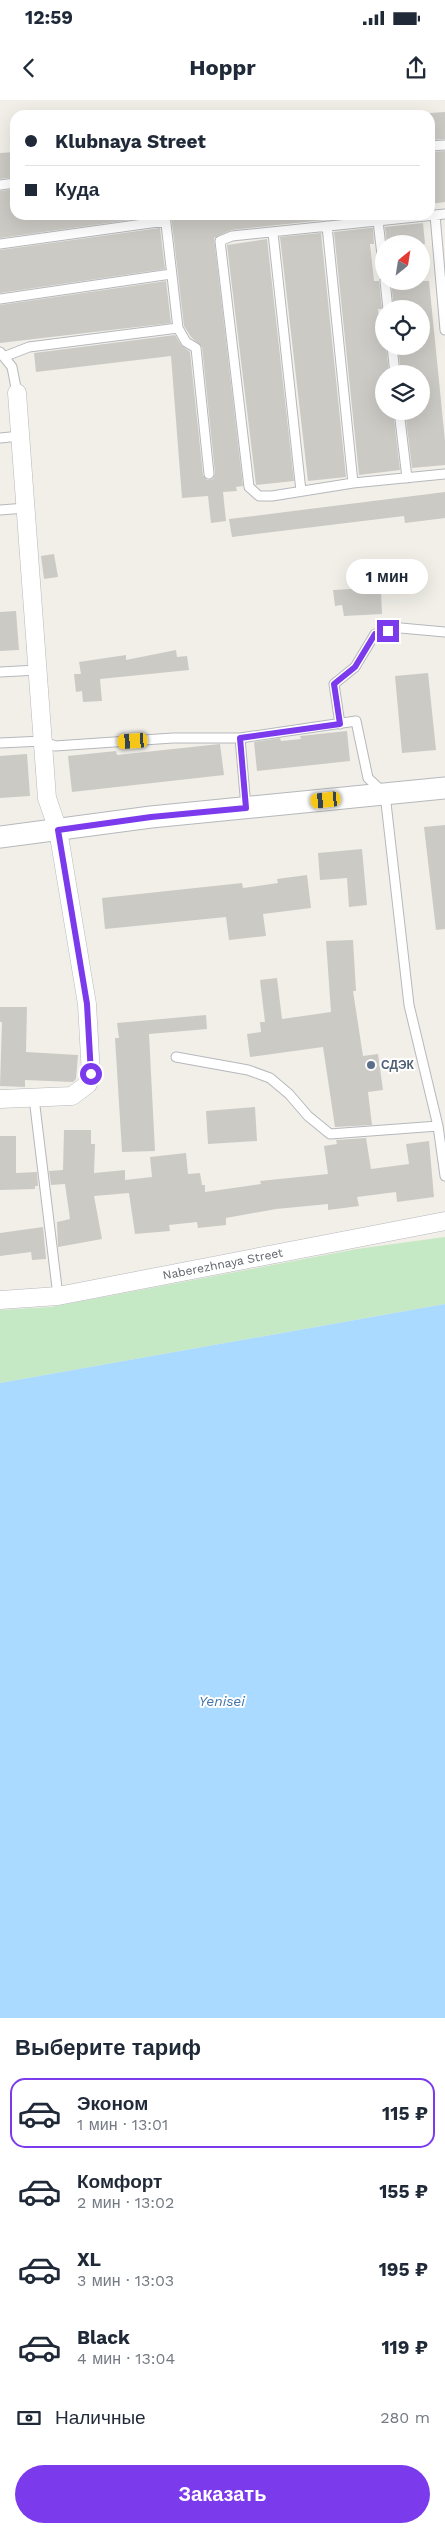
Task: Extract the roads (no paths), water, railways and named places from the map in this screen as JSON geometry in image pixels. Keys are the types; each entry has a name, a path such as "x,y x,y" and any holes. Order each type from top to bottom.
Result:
{"street":[{"path":"0,1099 72,1096 81,1092 88,1084 91,1074 87,1004 58,830 48,798 17,393"},
{"path":"0,837 151,817 445,788"},
{"name":"Naberezhnaya Street","path":"0,1300 58,1296 445,1221"}],"lane":[{"path":"445,214 435,215 445,330"},
{"path":"0,244 152,220"},
{"path":"165,220 178,328 186,342 196,348 200,367 208,474"},
{"path":"388,220 232,236 220,241 249,487 259,496 272,496 353,483 445,474"},
{"path":"378,221 380,235"},
{"path":"327,226 353,483"},
{"path":"273,233 301,491"},
{"path":"0,299 171,274"},
{"path":"17,393 12,367 3,354 29,347 178,328"},
{"path":"400,420 407,478"},
{"path":"0,438 20,436"},
{"path":"0,510 26,508"},
{"path":"340,724 334,684 355,667 375,634 401,628 445,632"},
{"path":"0,672 38,670"},
{"path":"0,743 43,740 55,746 173,738 240,738 356,722 368,778 385,794 409,1005 438,1126 445,1176"},
{"path":"240,738 246,808"},
{"path":"176,1057 248,1070 270,1078 289,1094 308,1116 330,1134 438,1126"},
{"path":"34,1098 58,1296"}],"water":[{"name":"Yenisei","path":"445,1304 445,2018 0,2018 0,1383"}],"place":[{"name":"СДЭК","path":"371,1065"}]}
